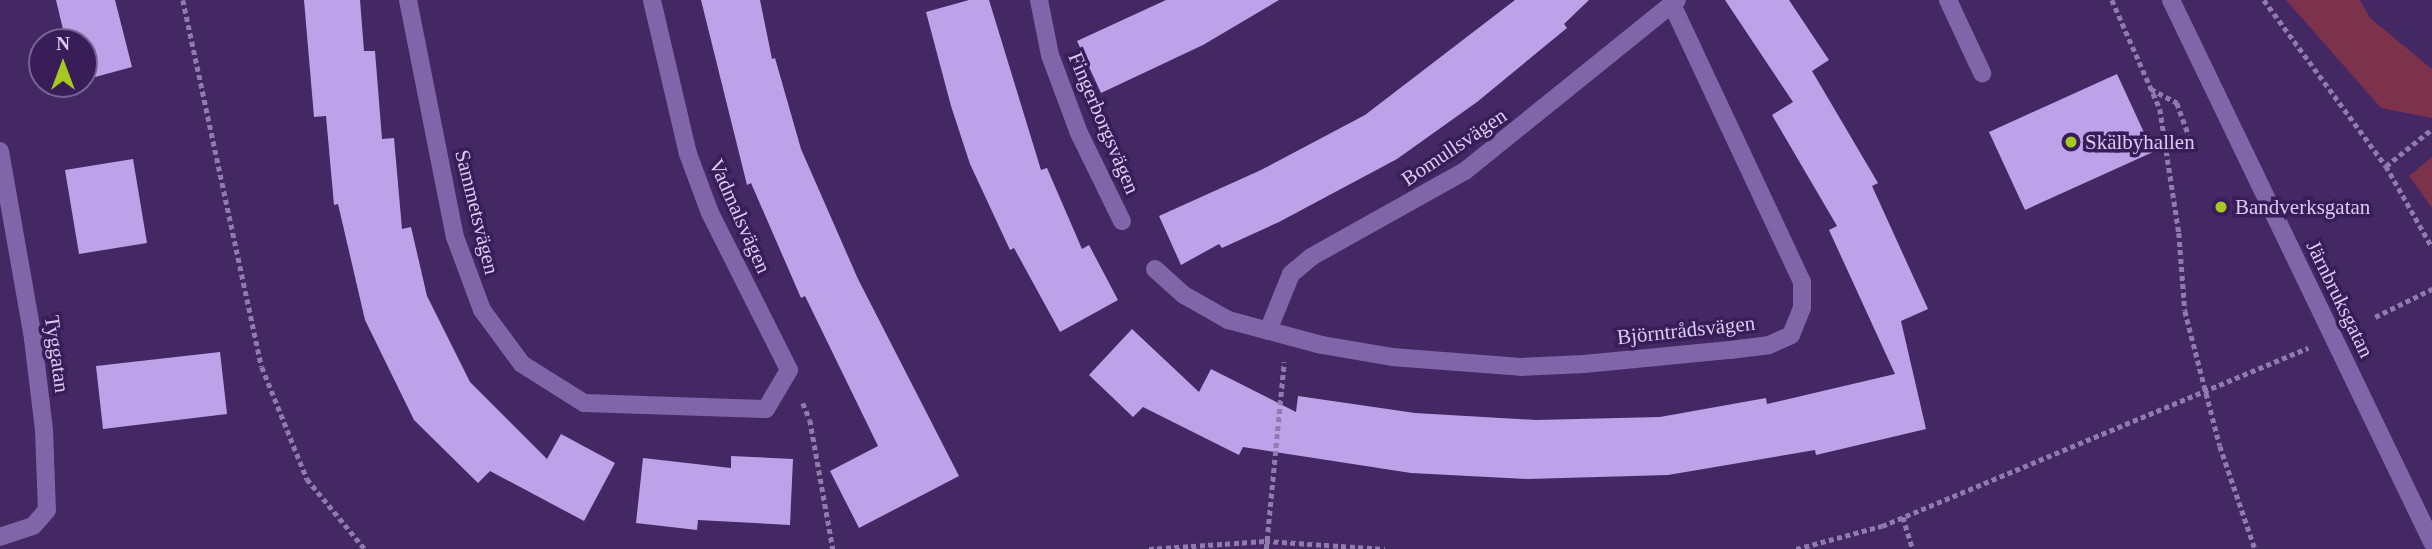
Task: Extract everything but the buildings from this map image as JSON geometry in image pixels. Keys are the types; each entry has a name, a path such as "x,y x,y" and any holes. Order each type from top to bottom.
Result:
{"street":[{"name":"Sammetsvägen","path":"408,0 465,267 482,310 522,364 584,403 766,409 789,370"},
{"name":"Vadmalsvägen","path":"652,0 688,153 710,213 789,370"},
{"name":"Fingerborgsvägen","path":"1039,0 1050,55 1079,133 1122,222"},
{"path":"1948,0 1982,73"},
{"name":"Järnbruksgatan","path":"2171,0 2432,542"},
{"name":"Bomullsvägen","path":"1268,331 1291,274 1311,257 1465,171 1675,2"},
{"name":"Björntrådsvägen","path":"1268,331 1392,357 1521,366 1730,350 1769,345 1791,335 1802,308 1802,282 1675,2"},
{"name":"Tyggatan","path":"0,151 33,339 44,430 47,510 33,526 0,537"},
{"path":"1156,269 1208,310 1268,331"}],"path":[{"path":"183,0 262,366 307,479 365,549"},
{"path":"2112,0 2160,110 2185,312 2235,500 2255,549"},
{"path":"2264,0 2386,166 2432,247"},
{"path":"2151,89 2176,103 2189,136"},
{"path":"2386,166 2432,129"},
{"path":"2375,317 2432,289"},
{"path":"1266,549 1286,335"},
{"path":"1796,549 1903,517 2158,408 2208,392 2308,348"},
{"path":"789,370 810,420 833,549"},
{"path":"1903,517 1913,549"},
{"path":"1149,549 1265,541 1385,549"}],"shaded area":[{"path":"2286,0 2360,0 2370,18 2432,69 2432,118 2381,108"},
{"path":"2432,157 2432,208 2409,176"}],"place":[{"name":"Skälbyhallen","path":"2071,142"},
{"name":"Bandverksgatan","path":"2221,207"}]}
